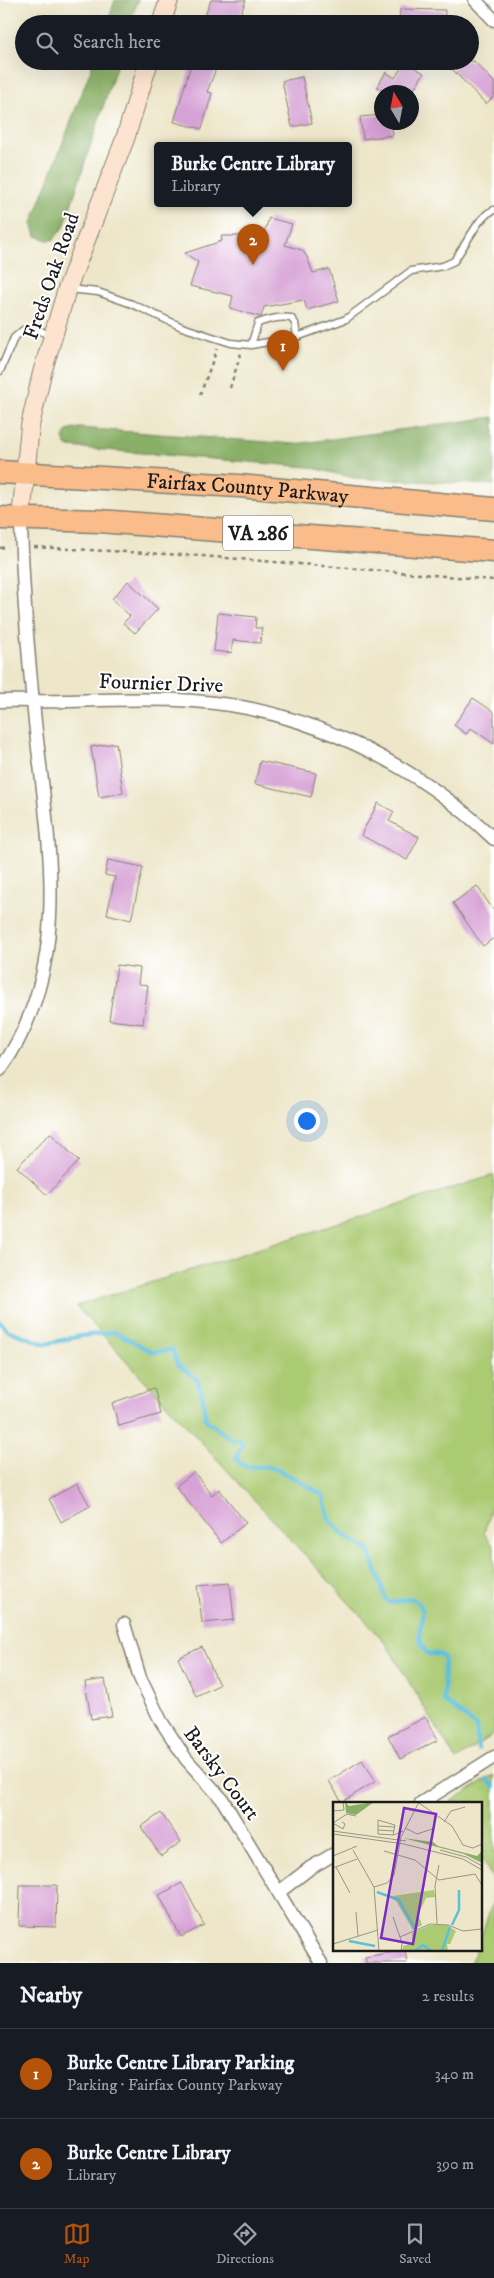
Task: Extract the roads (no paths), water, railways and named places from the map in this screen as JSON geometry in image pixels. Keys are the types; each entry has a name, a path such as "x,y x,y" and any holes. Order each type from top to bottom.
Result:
{"highway":[{"name":"Fairfax County Parkway","path":"0,472 239,486 494,509"},
{"name":"Fairfax County Parkway","path":"11,518 99,521 494,551"}],"street":[{"path":"164,15 169,0"},
{"path":"475,0 494,20"},
{"name":"Freds Oak Road","path":"0,1070 24,1030 34,1006 49,942 52,908 48,846 26,638 22,547 11,518 25,472 36,398 67,289 125,139 146,70"},
{"name":"Fournier Drive","path":"0,701 193,700 261,711 303,724 369,751 426,784 494,839"},
{"name":"Barsky Court","path":"124,1624 140,1678 161,1721 186,1759 222,1799 321,1963"},
{"path":"423,1802 494,1757"},
{"path":"279,1892 310,1868 333,1855"}],"lane":[{"path":"67,289 98,292 132,304 197,332 231,343 251,345 298,336 346,320 411,271 443,266 454,261 479,222 494,210"},
{"path":"251,345 258,322 266,320 291,318 295,323 298,336"},
{"path":"0,371 14,338 23,330 39,330 53,338"}],"waterway":[{"path":"0,1322 7,1330 45,1344 81,1336 115,1332 153,1352 173,1350 177,1364 197,1379 202,1394 206,1420 230,1438 241,1441 242,1446 236,1458 239,1462 250,1467 273,1468 323,1495 329,1519 344,1535 369,1550 386,1599 391,1603 411,1598 419,1604 423,1616 420,1629 422,1644 428,1654 439,1654 444,1657 444,1701 476,1726 478,1749"},
{"path":"487,1780 494,1787"}],"place":[{"name":"Burke Centre Library","path":"253,265"},
{"name":"Burke Centre Library Parking","path":"283,371"}]}
